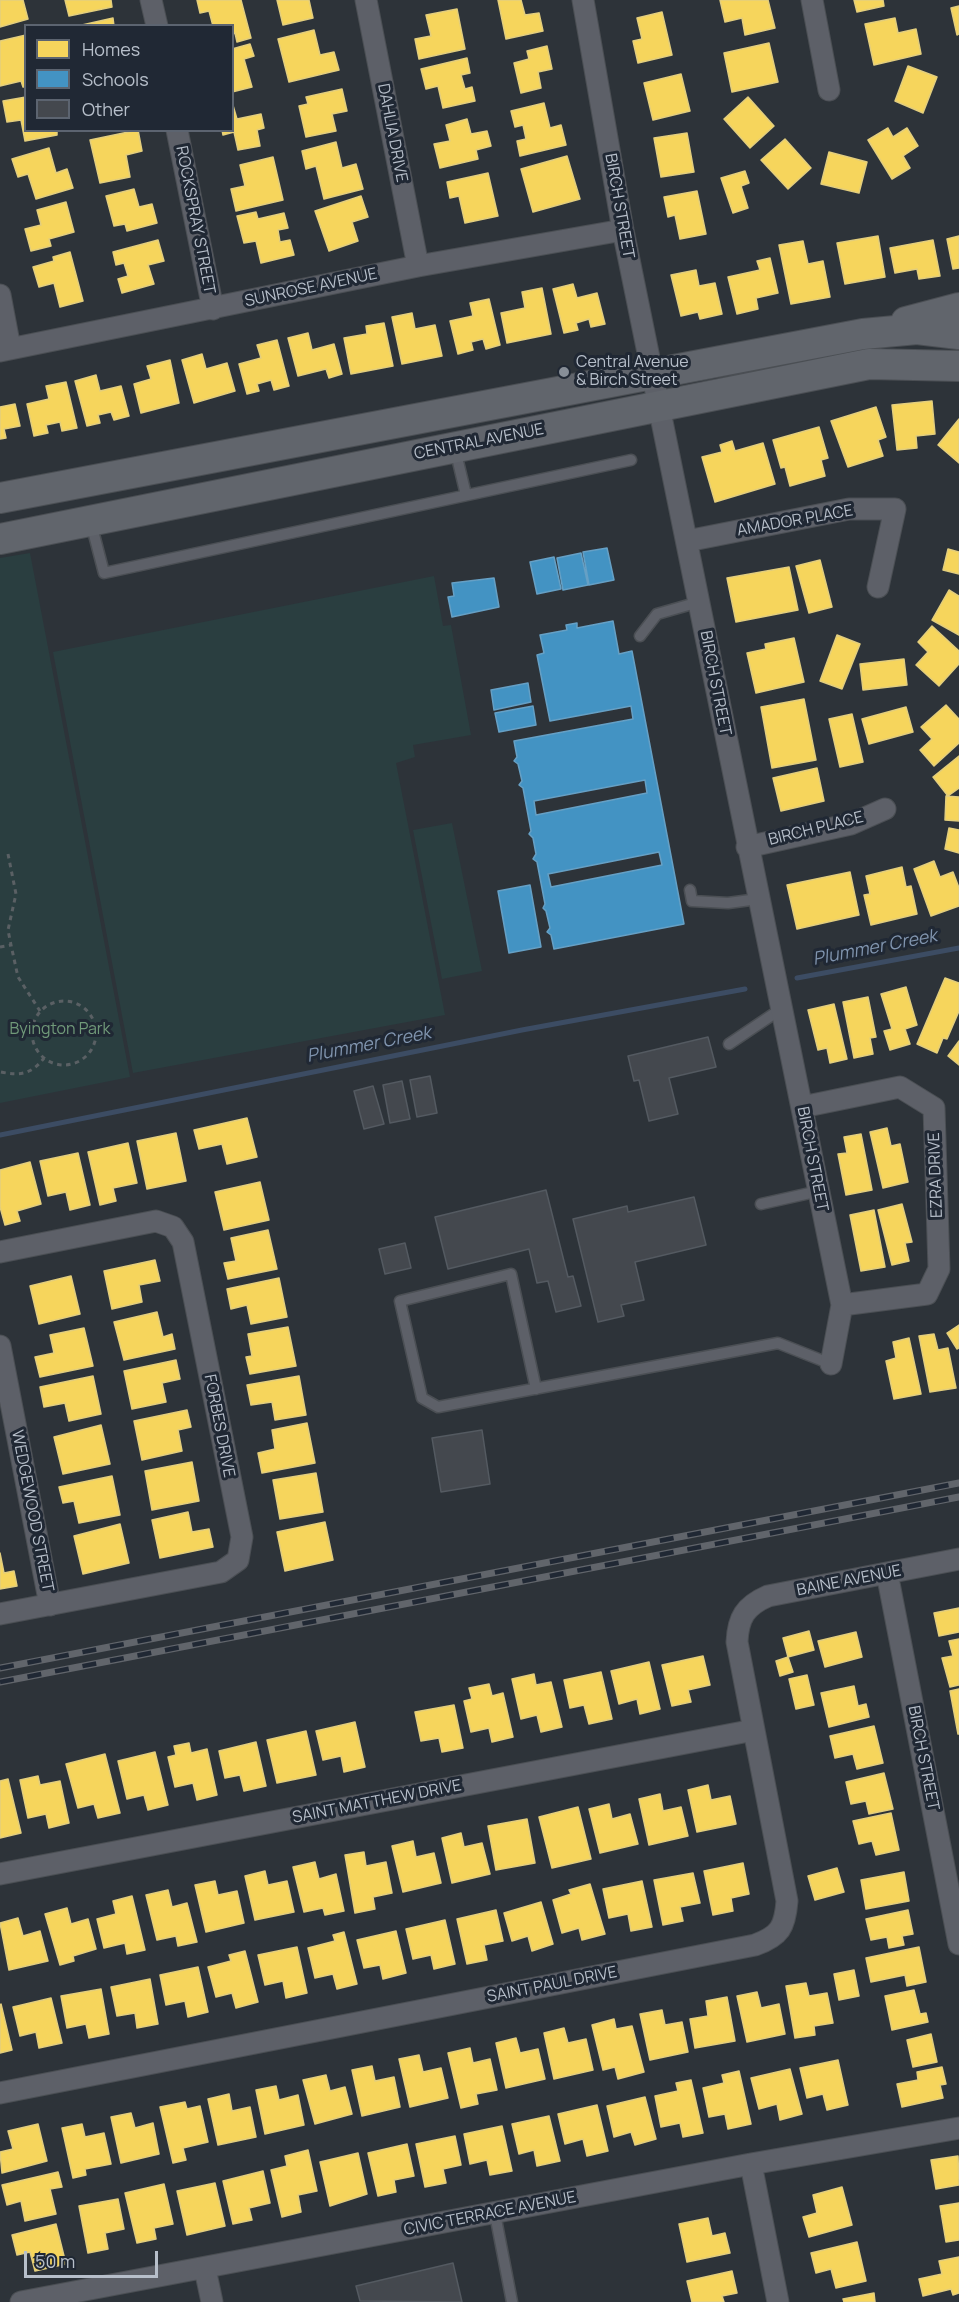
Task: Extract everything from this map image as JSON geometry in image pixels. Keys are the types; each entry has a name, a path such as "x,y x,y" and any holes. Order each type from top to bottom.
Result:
{"main road":[{"path":"0,498 863,334 959,308"},
{"path":"863,334 917,329 959,334"},
{"name":"CENTRAL AVENUE","path":"0,539 868,364 959,366"}],"street":[{"path":"152,0 157,24"},
{"name":"DAHLIA DRIVE","path":"366,0 418,266"},
{"name":"BIRCH STREET","path":"583,0 623,230 842,1305 831,1364"},
{"path":"812,0 829,90"},
{"name":"ROCKSPRAY STREET","path":"177,132 213,309"},
{"name":"SUNROSE AVENUE","path":"5,349 418,266 623,230"},
{"path":"0,295 5,349"},
{"name":"AMADOR PLACE","path":"687,541 849,509 896,508 878,587"},
{"name":"BIRCH PLACE","path":"747,847 851,824 885,809"},
{"name":"EZRA DRIVE","path":"802,1107 900,1087 934,1108 939,1269 927,1294 842,1305"},
{"name":"FORBES DRIVE","path":"0,1252 156,1221 173,1227 183,1242 242,1537 238,1560 221,1572 0,1614"},
{"name":"WEDGEWOOD STREET","path":"0,1346 50,1605"},
{"name":"BAINE AVENUE","path":"743,1612 754,1602 768,1596 959,1560"},
{"name":"BIRCH STREET","path":"887,1573 959,1944"},
{"name":"SAINT PAUL DRIVE","path":"0,2093 755,1945 772,1939 786,1916 787,1901 737,1642 738,1625 743,1612"},
{"name":"SAINT MATTHEW DRIVE","path":"0,1874 754,1730"},
{"name":"CIVIC TERRACE AVENUE","path":"21,2302 751,2164 959,2128"},
{"path":"751,2164 778,2302"},
{"path":"205,2269 212,2302"}],"lane":[{"path":"455,447 466,495"},
{"path":"91,520 104,573 631,460"},
{"path":"640,636 657,614 699,602"},
{"path":"690,890 692,901 728,903 758,899"},
{"path":"729,1044 781,1010"},
{"path":"760,1204 819,1191"},
{"path":"536,1389 511,1274 400,1301 422,1398 438,1407 536,1389 778,1343 831,1364"},
{"path":"495,2214 512,2302"}],"path":[{"path":"8,854 16,894 8,930 11,945 18,977 41,1011"},
{"path":"0,947 11,945"},
{"path":"61,1001 81,1006 95,1023 97,1034 95,1045 88,1056 79,1063 57,1065 44,1058 34,1045 32,1034 34,1023 41,1011 61,1001"},
{"path":"1,1071 22,1075 32,1071 44,1058"}],"green space":[{"name":"Byington Park","path":"30,553 130,1077 0,1103 0,558"},
{"path":"434,576 443,626 451,625 471,735 413,745 415,757 396,763 445,1015 133,1073 53,652"},
{"path":"452,823 482,971 442,979 413,830"}],"building: Homes":[{"path":"0,0 23,0 28,19 0,27"},
{"path":"65,0 111,0 112,7 69,16"},
{"path":"197,0 241,0 251,38 237,42 234,24 212,24 209,11 200,13"},
{"path":"277,0 309,0 313,18 283,25"},
{"path":"498,0 521,0 525,15 539,13 543,31 506,39"},
{"path":"720,0 768,0 775,28 745,35 742,18 725,22"},
{"path":"854,0 883,0 884,6 857,12"},
{"path":"959,6 959,34 957,35 951,8"},
{"path":"457,9 465,49 419,59 415,39 431,36 426,15"},
{"path":"662,12 672,55 638,63 633,41 642,39 637,18"},
{"path":"113,18 114,24 86,24"},
{"path":"895,18 898,33 916,29 921,54 874,65 865,24"},
{"path":"314,30 320,55 334,52 339,70 289,82 278,39"},
{"path":"24,35 24,87 21,81 0,86 0,41"},
{"path":"769,43 778,82 732,92 724,53"},
{"path":"250,44 254,56 244,59 252,87 234,92 234,48"},
{"path":"547,46 552,69 538,72 541,88 521,93 514,63 529,59 527,51"},
{"path":"467,58 470,73 461,75 465,89 472,87 475,101 443,108 438,86 426,89 421,69"},
{"path":"908,66 937,77 923,113 895,101"},
{"path":"681,74 690,111 653,120 644,83"},
{"path":"342,89 347,111 332,114 336,131 306,137 299,106 308,104 306,97"},
{"path":"24,97 24,132 57,132 57,135 25,141 21,120 7,122 3,101"},
{"path":"748,97 774,126 750,148 724,119"},
{"path":"544,103 550,128 561,125 566,145 520,156 517,141 526,139 523,125 515,127 511,111"},
{"path":"234,109 237,119 261,114 264,128 257,130 260,146 238,150 234,132"},
{"path":"467,119 471,134 487,131 491,146 476,150 478,159 440,168 434,144 450,141 446,125"},
{"path":"888,128 893,137 907,128 918,146 903,156 910,168 892,179 868,140"},
{"path":"138,132 142,151 126,155 130,177 100,183 90,140"},
{"path":"687,133 694,172 661,177 654,138"},
{"path":"785,139 811,168 788,189 761,160"},
{"path":"336,142 342,168 356,164 363,189 324,199 316,166 306,169 302,151"},
{"path":"49,148 56,173 67,169 73,188 36,199 28,174 18,177 12,159"},
{"path":"829,152 867,162 859,193 821,184"},
{"path":"567,156 580,199 533,212 521,169"},
{"path":"273,157 283,200 236,211 231,189 245,186 240,165"},
{"path":"745,171 749,183 741,186 748,208 733,213 721,178"},
{"path":"488,173 498,216 465,223 459,196 450,198 447,182"},
{"path":"134,189 139,207 152,204 157,223 127,231 125,224 114,226 106,196"},
{"path":"697,191 706,234 680,239 675,215 668,217 664,197"},
{"path":"361,196 368,217 352,222 358,241 329,251 315,211"},
{"path":"66,202 74,232 49,239 51,246 31,251 25,229 41,225 37,210"},
{"path":"256,212 258,219 284,213 288,228 278,230 280,242 290,240 294,255 261,263 256,241 244,243 237,216"},
{"path":"878,236 885,277 845,284 837,243"},
{"path":"959,236 959,268 953,269 947,239"},
{"path":"158,240 164,261 148,265 154,284 122,293 118,279 128,276 124,263 116,265 113,252"},
{"path":"933,240 940,276 919,279 917,269 895,273 890,248"},
{"path":"803,241 808,264 823,261 830,297 791,304 779,245"},
{"path":"70,252 83,301 60,307 54,283 39,287 33,267 54,261 53,257"},
{"path":"770,258 778,293 756,298 758,309 737,314 728,277 760,270 757,261"},
{"path":"696,270 699,286 715,283 722,314 700,319 698,312 681,316 671,275"},
{"path":"573,284 577,298 597,293 605,324 591,327 589,319 576,323 578,330 564,333 553,289"},
{"path":"542,288 551,334 507,343 501,313 525,308 522,292"},
{"path":"489,299 500,345 486,349 483,339 471,342 473,350 458,354 450,321 473,316 470,303"},
{"path":"412,313 415,329 435,325 442,356 402,364 392,317"},
{"path":"384,323 393,366 351,374 344,338 367,334 366,326"},
{"path":"308,333 312,350 334,344 342,374 329,378 326,369 298,376 288,338"},
{"path":"277,340 289,386 274,390 271,380 257,384 259,391 247,394 239,364 261,358 257,345"},
{"path":"202,354 206,369 227,363 235,391 194,403 182,360"},
{"path":"170,360 179,403 141,413 134,384 151,379 147,366"},
{"path":"96,375 100,391 121,386 129,416 114,420 111,412 98,415 100,423 87,426 75,381"},
{"path":"66,382 77,428 62,431 60,422 46,425 48,433 34,436 27,404 49,399 46,386"},
{"path":"932,401 935,434 916,436 917,448 897,450 892,405"},
{"path":"15,404 20,426 4,429 6,438 0,439 0,407"},
{"path":"876,407 886,437 878,440 883,456 848,467 831,421"},
{"path":"959,419 959,463 938,445"},
{"path":"819,427 828,458 821,460 825,476 790,486 785,467 781,468 773,440"},
{"path":"732,441 735,451 763,443 775,484 715,502 702,457 722,452 720,445"},
{"path":"948,549 959,552 959,574 943,570"},
{"path":"820,560 832,607 809,613 796,566"},
{"path":"789,567 798,610 736,622 727,578"},
{"path":"949,590 959,596 959,635 932,620"},
{"path":"932,626 959,651 959,664 939,686 916,665 928,652 918,642"},
{"path":"837,635 860,644 842,689 820,681"},
{"path":"794,638 804,682 756,693 747,653 766,649 765,644"},
{"path":"904,659 907,685 863,690 860,664"},
{"path":"804,699 816,760 772,768 761,707"},
{"path":"946,705 959,719 959,743 934,766 920,750 932,739 921,727"},
{"path":"906,707 913,732 869,744 862,719"},
{"path":"852,714 863,762 840,767 829,719"},
{"path":"959,756 959,788 948,796 933,777"},
{"path":"817,768 824,801 781,811 773,778"},
{"path":"946,796 959,797 959,821 945,820"},
{"path":"949,828 959,830 959,853 945,849"},
{"path":"934,861 940,877 953,872 959,888 959,906 931,916 914,869"},
{"path":"902,867 906,887 911,886 917,914 871,925 864,895 870,894 866,876"},
{"path":"850,872 859,915 797,929 787,885"},
{"path":"945,978 959,983 959,1011 947,1039 943,1038 937,1053 917,1044"},
{"path":"906,987 917,1025 905,1029 910,1044 890,1050 884,1031 892,1029 881,994"},
{"path":"868,997 876,1037 870,1038 873,1054 854,1058 843,1002"},
{"path":"834,1004 847,1059 830,1063 827,1048 818,1050 808,1010"},
{"path":"959,1041 959,1065 948,1056"},
{"path":"247,1118 257,1157 227,1164 222,1144 199,1149 194,1130"},
{"path":"887,1128 891,1146 900,1144 908,1182 883,1188 870,1132"},
{"path":"176,1133 186,1181 147,1189 137,1141"},
{"path":"861,1134 872,1190 846,1195 838,1154 847,1153 844,1137"},
{"path":"128,1143 137,1183 113,1188 116,1201 100,1205 88,1152"},
{"path":"78,1153 90,1205 70,1210 66,1192 48,1196 40,1161"},
{"path":"30,1162 41,1204 17,1211 20,1221 5,1225 0,1207 0,1170"},
{"path":"260,1182 269,1220 224,1230 215,1192"},
{"path":"902,1204 912,1242 905,1243 909,1261 892,1265 878,1210"},
{"path":"874,1210 885,1267 861,1271 850,1215"},
{"path":"268,1230 277,1269 228,1279 224,1263 236,1261 231,1238"},
{"path":"155,1260 160,1281 139,1285 142,1302 112,1309 104,1271"},
{"path":"71,1276 80,1314 39,1324 30,1286"},
{"path":"279,1278 287,1317 251,1324 247,1305 231,1309 227,1289"},
{"path":"157,1312 163,1337 172,1334 175,1349 124,1360 114,1322"},
{"path":"959,1325 959,1348 957,1349 947,1333"},
{"path":"288,1327 296,1366 250,1374 246,1357 252,1356 248,1334"},
{"path":"84,1328 93,1366 40,1377 35,1357 54,1353 50,1335"},
{"path":"934,1334 938,1350 948,1348 956,1388 930,1392 919,1336"},
{"path":"909,1338 921,1394 894,1399 886,1361 896,1358 893,1342"},
{"path":"176,1360 180,1379 162,1383 166,1402 132,1409 124,1371"},
{"path":"93,1376 101,1414 69,1421 65,1403 44,1407 40,1387"},
{"path":"299,1376 306,1415 275,1420 272,1402 251,1405 247,1385"},
{"path":"187,1410 191,1427 178,1430 182,1451 142,1460 134,1421"},
{"path":"307,1423 315,1463 262,1473 258,1453 275,1449 272,1430"},
{"path":"101,1425 110,1464 63,1474 54,1437"},
{"path":"192,1462 199,1501 152,1510 145,1471"},
{"path":"316,1473 323,1512 280,1519 273,1480"},
{"path":"112,1476 120,1515 79,1523 74,1501 63,1503 59,1487"},
{"path":"188,1512 192,1532 209,1529 213,1547 160,1558 152,1520"},
{"path":"325,1522 333,1560 285,1571 277,1532"},
{"path":"120,1524 129,1563 83,1574 74,1536"},
{"path":"0,1553 4,1573 14,1571 17,1586 0,1589"},
{"path":"959,1608 959,1632 939,1636 934,1613"},
{"path":"809,1631 814,1650 788,1657 783,1638"},
{"path":"856,1632 862,1657 825,1667 818,1641"},
{"path":"959,1639 959,1685 950,1687 942,1658 953,1656 949,1641"},
{"path":"703,1656 710,1685 688,1690 691,1702 672,1706 662,1665"},
{"path":"788,1657 793,1672 780,1676 776,1661"},
{"path":"649,1662 660,1709 640,1714 637,1699 619,1704 611,1671"},
{"path":"601,1672 612,1719 589,1724 584,1705 570,1708 564,1680"},
{"path":"534,1674 536,1685 551,1682 562,1727 541,1732 537,1715 521,1719 512,1679"},
{"path":"807,1675 814,1705 796,1709 789,1679"},
{"path":"489,1684 492,1696 503,1693 513,1737 492,1742 489,1728 471,1732 464,1701 472,1699 469,1688"},
{"path":"854,1686 858,1706 866,1704 869,1717 829,1727 821,1693"},
{"path":"959,1689 959,1734 958,1734 950,1691"},
{"path":"454,1705 463,1748 442,1752 439,1738 421,1741 415,1712"},
{"path":"355,1722 365,1767 344,1772 341,1756 323,1760 316,1731"},
{"path":"874,1726 883,1763 857,1769 853,1754 835,1758 830,1736"},
{"path":"306,1731 316,1775 277,1783 267,1740"},
{"path":"256,1742 266,1786 244,1791 240,1775 225,1778 219,1751"},
{"path":"189,1743 191,1753 207,1749 217,1795 197,1800 193,1783 175,1787 168,1757 176,1755 174,1746"},
{"path":"155,1752 168,1805 148,1810 144,1795 127,1799 118,1761"},
{"path":"105,1754 120,1813 98,1818 94,1804 78,1808 66,1764"},
{"path":"884,1773 893,1809 869,1814 866,1801 851,1804 846,1782"},
{"path":"38,1776 40,1785 60,1781 69,1823 49,1828 46,1814 28,1818 20,1780"},
{"path":"8,1779 21,1833 0,1838 0,1781"},
{"path":"708,1785 711,1800 730,1796 736,1824 697,1832 688,1790"},
{"path":"660,1794 663,1811 681,1807 688,1836 649,1845 639,1799"},
{"path":"609,1804 612,1819 630,1814 638,1844 600,1853 589,1809"},
{"path":"578,1807 591,1859 552,1868 539,1817"},
{"path":"891,1813 899,1850 876,1855 872,1841 859,1844 853,1821"},
{"path":"527,1819 535,1863 496,1870 488,1826"},
{"path":"461,1833 464,1847 482,1843 490,1874 452,1883 442,1838"},
{"path":"413,1841 416,1857 434,1853 441,1883 403,1892 392,1846"},
{"path":"364,1852 366,1866 386,1862 392,1893 373,1897 375,1909 355,1913 345,1855"},
{"path":"315,1862 319,1879 336,1874 344,1911 325,1915 323,1908 304,1912 293,1867"},
{"path":"743,1863 749,1894 731,1898 733,1911 713,1915 704,1871"},
{"path":"837,1868 844,1892 815,1900 808,1876"},
{"path":"265,1871 268,1885 287,1881 294,1912 255,1920 245,1876"},
{"path":"904,1872 909,1901 866,1909 861,1880"},
{"path":"693,1873 700,1903 680,1907 683,1921 663,1925 654,1880"},
{"path":"215,1881 218,1895 237,1891 244,1923 206,1932 195,1885"},
{"path":"642,1881 652,1927 631,1931 628,1914 609,1918 603,1889"},
{"path":"590,1884 605,1934 582,1940 579,1928 562,1933 553,1900 571,1894 569,1890"},
{"path":"168,1890 172,1907 187,1903 197,1942 178,1946 176,1936 157,1940 146,1895"},
{"path":"132,1896 145,1950 127,1954 125,1943 104,1948 97,1919 116,1914 113,1901"},
{"path":"541,1902 553,1944 532,1951 528,1936 512,1941 504,1913"},
{"path":"67,1908 71,1924 88,1919 96,1949 73,1956 74,1961 60,1965 45,1914"},
{"path":"496,1910 503,1941 484,1945 487,1960 467,1964 457,1919"},
{"path":"908,1910 913,1934 902,1936 904,1945 889,1948 887,1937 871,1940 866,1919"},
{"path":"18,1918 23,1936 40,1931 48,1961 9,1970 0,1923"},
{"path":"445,1920 455,1964 434,1969 431,1955 413,1959 406,1929"},
{"path":"396,1931 406,1973 383,1979 380,1965 364,1968 357,1940"},
{"path":"344,1932 357,1984 337,1989 333,1974 315,1978 308,1948 335,1941 333,1935"},
{"path":"297,1947 307,1993 286,1998 283,1981 265,1985 258,1955"},
{"path":"919,1947 926,1982 907,1986 905,1975 871,1982 866,1958"},
{"path":"245,1951 258,2002 236,2008 232,1993 216,1997 208,1967 231,1961 229,1955"},
{"path":"198,1967 208,2012 188,2017 185,2001 166,2005 160,1975"},
{"path":"854,1970 859,1996 839,2000 834,1974"},
{"path":"150,1979 158,2024 137,2028 135,2013 117,2016 111,1987"},
{"path":"806,1983 809,1996 827,1993 833,2023 814,2026 815,2035 795,2038 786,1986"},
{"path":"101,1989 109,2034 89,2038 86,2024 67,2028 61,1996"},
{"path":"914,1990 920,2014 926,2013 928,2022 892,2030 885,1996"},
{"path":"757,1992 761,2008 779,2004 785,2034 747,2042 737,1996"},
{"path":"727,1997 735,2041 695,2048 690,2019 708,2016 706,2001"},
{"path":"51,1998 62,2043 39,2048 36,2032 20,2036 13,2007"},
{"path":"0,2005 12,2050 0,2053"},
{"path":"662,2010 665,2025 682,2022 688,2052 650,2060 640,2014"},
{"path":"614,2019 616,2029 632,2026 644,2072 618,2079 615,2067 603,2070 592,2025"},
{"path":"564,2028 568,2043 586,2039 593,2070 554,2079 544,2033"},
{"path":"931,2034 937,2062 913,2067 907,2040"},
{"path":"516,2038 520,2053 538,2049 545,2079 506,2088 496,2043"},
{"path":"470,2048 473,2063 490,2059 497,2090 476,2094 478,2104 461,2108 448,2053"},
{"path":"419,2055 423,2072 441,2068 448,2098 410,2107 399,2059"},
{"path":"838,2060 848,2105 827,2110 823,2094 807,2098 800,2068"},
{"path":"372,2066 375,2081 394,2077 400,2107 362,2116 352,2070"},
{"path":"942,2067 946,2084 940,2085 943,2098 902,2107 897,2084 918,2080 917,2072"},
{"path":"790,2069 802,2114 780,2120 777,2104 759,2109 751,2078"},
{"path":"739,2071 751,2124 728,2129 725,2114 709,2117 703,2088 724,2083 722,2075"},
{"path":"326,2075 330,2091 345,2087 352,2114 315,2124 303,2080"},
{"path":"691,2080 703,2133 683,2137 680,2123 661,2127 655,2096 678,2091 676,2083"},
{"path":"276,2086 279,2100 298,2095 304,2125 265,2134 256,2090"},
{"path":"229,2094 232,2111 250,2107 256,2137 218,2145 208,2099"},
{"path":"645,2097 656,2139 635,2145 631,2132 614,2137 607,2106"},
{"path":"185,2102 187,2109 200,2106 208,2142 183,2148 186,2160 173,2163 160,2107"},
{"path":"597,2105 608,2151 587,2156 583,2139 565,2144 558,2114"},
{"path":"131,2113 135,2128 153,2123 159,2154 121,2163 111,2117"},
{"path":"549,2116 560,2161 537,2166 534,2150 519,2154 512,2124"},
{"path":"38,2124 47,2161 2,2173 0,2152 13,2149 8,2131"},
{"path":"82,2124 85,2137 104,2133 111,2164 85,2169 86,2175 73,2178 62,2128"},
{"path":"502,2126 512,2171 490,2175 487,2160 470,2164 464,2134"},
{"path":"455,2136 461,2165 443,2169 446,2183 425,2187 416,2144"},
{"path":"407,2144 414,2176 394,2180 396,2192 378,2196 368,2153"},
{"path":"308,2150 317,2191 298,2195 301,2212 282,2217 271,2170 287,2166 285,2156"},
{"path":"358,2153 367,2194 330,2206 320,2162"},
{"path":"958,2156 959,2185 936,2189 931,2160"},
{"path":"263,2171 270,2203 249,2208 252,2220 233,2224 223,2181"},
{"path":"58,2172 62,2187 50,2189 56,2214 25,2221 21,2201 7,2205 2,2185"},
{"path":"215,2183 225,2226 187,2235 177,2191"},
{"path":"164,2184 173,2224 154,2228 156,2239 137,2243 125,2193"},
{"path":"842,2187 852,2225 809,2237 803,2217 817,2213 813,2195"},
{"path":"118,2199 124,2229 105,2233 108,2249 88,2253 79,2206"},
{"path":"959,2203 959,2240 946,2242 940,2206"},
{"path":"708,2218 712,2236 725,2233 730,2253 687,2262 679,2224"},
{"path":"56,2224 66,2264 35,2271 30,2252 17,2255 12,2235"},
{"path":"857,2242 866,2281 836,2288 831,2269 816,2273 811,2253"},
{"path":"959,2257 959,2293 953,2295 951,2289 923,2296 919,2279 942,2274 939,2261"},
{"path":"732,2271 737,2293 722,2296 724,2302 692,2302 687,2281"},
{"path":"874,2293 875,2302 844,2302 843,2299"}],"building: Schools":[{"path":"607,548 614,580 589,585 583,552"},
{"path":"581,553 588,585 563,590 557,558"},
{"path":"554,557 561,589 537,594 530,562"},
{"path":"494,578 499,607 452,617 448,597 454,596 452,583"},
{"path":"613,621 619,654 632,651 684,924 554,949 551,935 547,932 550,928 546,911 543,908 545,904 537,862 533,859 536,854 533,838 529,834 531,831 523,788 519,785 522,781 518,764 514,761 517,757 514,741 633,719 631,706 550,721 537,655 544,653 540,635 567,630 566,625 577,623 577,628","holes":["645,780 647,793 536,815 534,801","659,852 662,865 551,887 548,874"]},
{"path":"528,683 531,702 494,710 491,690"},
{"path":"533,706 536,725 499,732 495,713"},
{"path":"530,885 541,947 509,953 498,891"}],"building: Other":[{"path":"708,1037 716,1067 669,1078 678,1114 649,1121 639,1080 634,1081 628,1056"},
{"path":"430,1076 437,1113 417,1117 410,1080"},
{"path":"402,1081 410,1119 390,1123 383,1085"},
{"path":"373,1086 384,1124 364,1129 354,1091"},
{"path":"546,1190 568,1277 573,1276 581,1306 556,1312 548,1281 537,1283 529,1249 448,1269 435,1217"},
{"path":"694,1197 706,1245 635,1262 644,1300 621,1305 624,1316 598,1322 573,1219 627,1206 628,1212"},
{"path":"405,1243 411,1268 385,1274 379,1249"},
{"path":"482,1430 490,1484 441,1492 432,1438"},
{"path":"453,2263 462,2302 360,2301 356,2286"}],"waterway":[{"name":"Plummer Creek","path":"797,978 959,948"},
{"name":"Plummer Creek","path":"0,1135 522,1030 745,989"}],"railway":[{"path":"0,1668 959,1483"},
{"path":"0,1682 959,1497"}],"place":[{"name":"Central Avenue & Birch Street","path":"564,372"}]}
